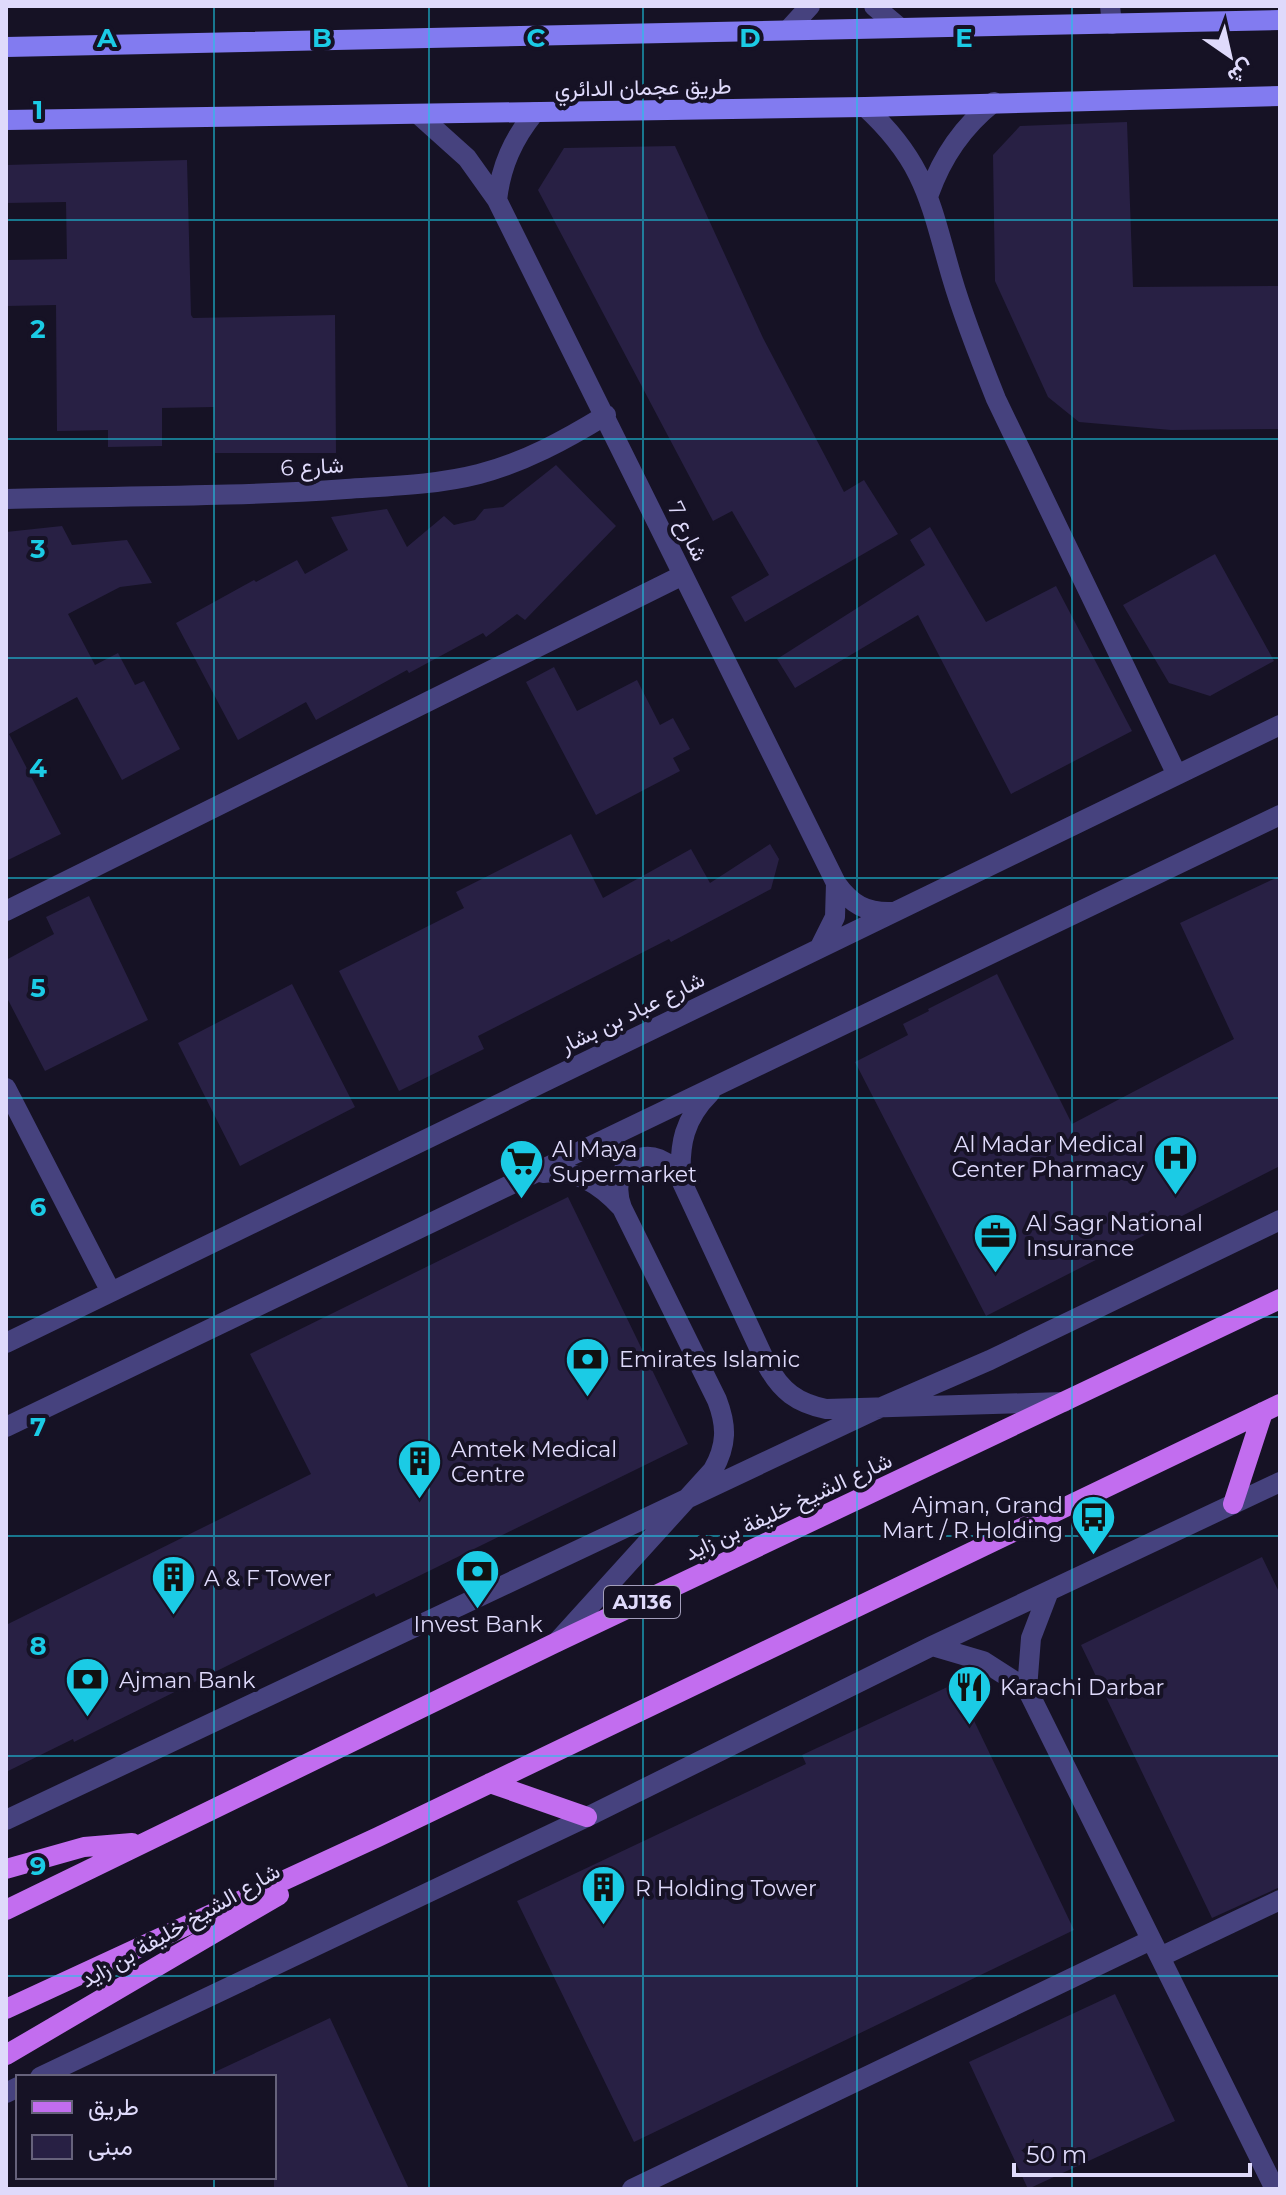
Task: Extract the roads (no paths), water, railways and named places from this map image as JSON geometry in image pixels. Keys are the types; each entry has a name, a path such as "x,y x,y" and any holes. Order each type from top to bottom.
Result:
{"main road":[{"path":"6,47 900,28 1111,15 1280,20"},
{"name":"طريق عجمان الدائري","path":"6,120 865,107 1280,96"},
{"name":"شارع الشيخ خليفة بن زايد","path":"6,1910 555,1643 1280,1299"},
{"path":"1233,1504 1272,1408"},
{"name":"شارع الشيخ خليفة بن زايد","path":"6,2009 378,1837 1272,1408"},
{"path":"490,1783 587,1817"},
{"name":"شارع الشيخ خليفة بن زايد","path":"6,2055 378,1837"},
{"name":"شارع الشيخ خليفة بن زايد","path":"6,1869 84,1847 144,1842"}],"street":[{"path":"788,30 810,6"},
{"path":"874,6 900,28"},
{"path":"929,194 948,151 963,131 994,102"},
{"path":"865,107 903,146 929,194 972,339 996,399 1177,775"},
{"path":"497,200 506,158 535,112"},
{"name":"شارع 7","path":"418,114 467,158 497,200 836,883 846,898 861,908 878,912 896,911"},
{"name":"شارع 6","path":"6,499 309,491 432,482 478,474 523,460 565,440 606,415"},
{"path":"6,911 683,575"},
{"name":"شارع عباد بن بشار","path":"6,1343 1280,725"},
{"path":"6,1427 1280,815"},
{"path":"820,947 835,917 836,883"},
{"path":"681,1180 680,1154 686,1128 698,1105 716,1086"},
{"path":"6,1088 111,1292"},
{"path":"555,1643 713,1470 722,1454 726,1435 724,1417 616,1192 619,1176 629,1163 643,1156 660,1157 674,1166 776,1382 790,1396 807,1405 826,1409 875,1410 1064,1402"},
{"path":"535,1174 560,1171 584,1177 605,1190 622,1208"},
{"path":"6,1820 875,1410 990,1360 1280,1220"},
{"path":"44,2075 587,1817 932,1646 1280,1482"},
{"path":"1049,1591 1031,1638 1027,1689 1275,2189"},
{"path":"932,1646 983,1661 1027,1689"},
{"path":"632,2189 1156,1948 1280,1900"}],"place":[{"name":"Al Madar Medical Center Pharmacy","path":"1175,1196"},
{"name":"Al Maya Supermarket","path":"521,1201"},
{"name":"Al Sagr National Insurance","path":"995,1275"},
{"name":"Emirates Islamic","path":"588,1398"},
{"name":"Amtek Medical Centre","path":"420,1501"},
{"name":"Ajman, Grand Mart / R Holding","path":"1094,1557"},
{"name":"Invest Bank","path":"478,1610"},
{"name":"A & F Tower","path":"173,1617"},
{"name":"Ajman Bank","path":"88,1719"},
{"name":"Karachi Darbar","path":"969,1726"},
{"name":"R Holding Tower","path":"604,1927"}]}
